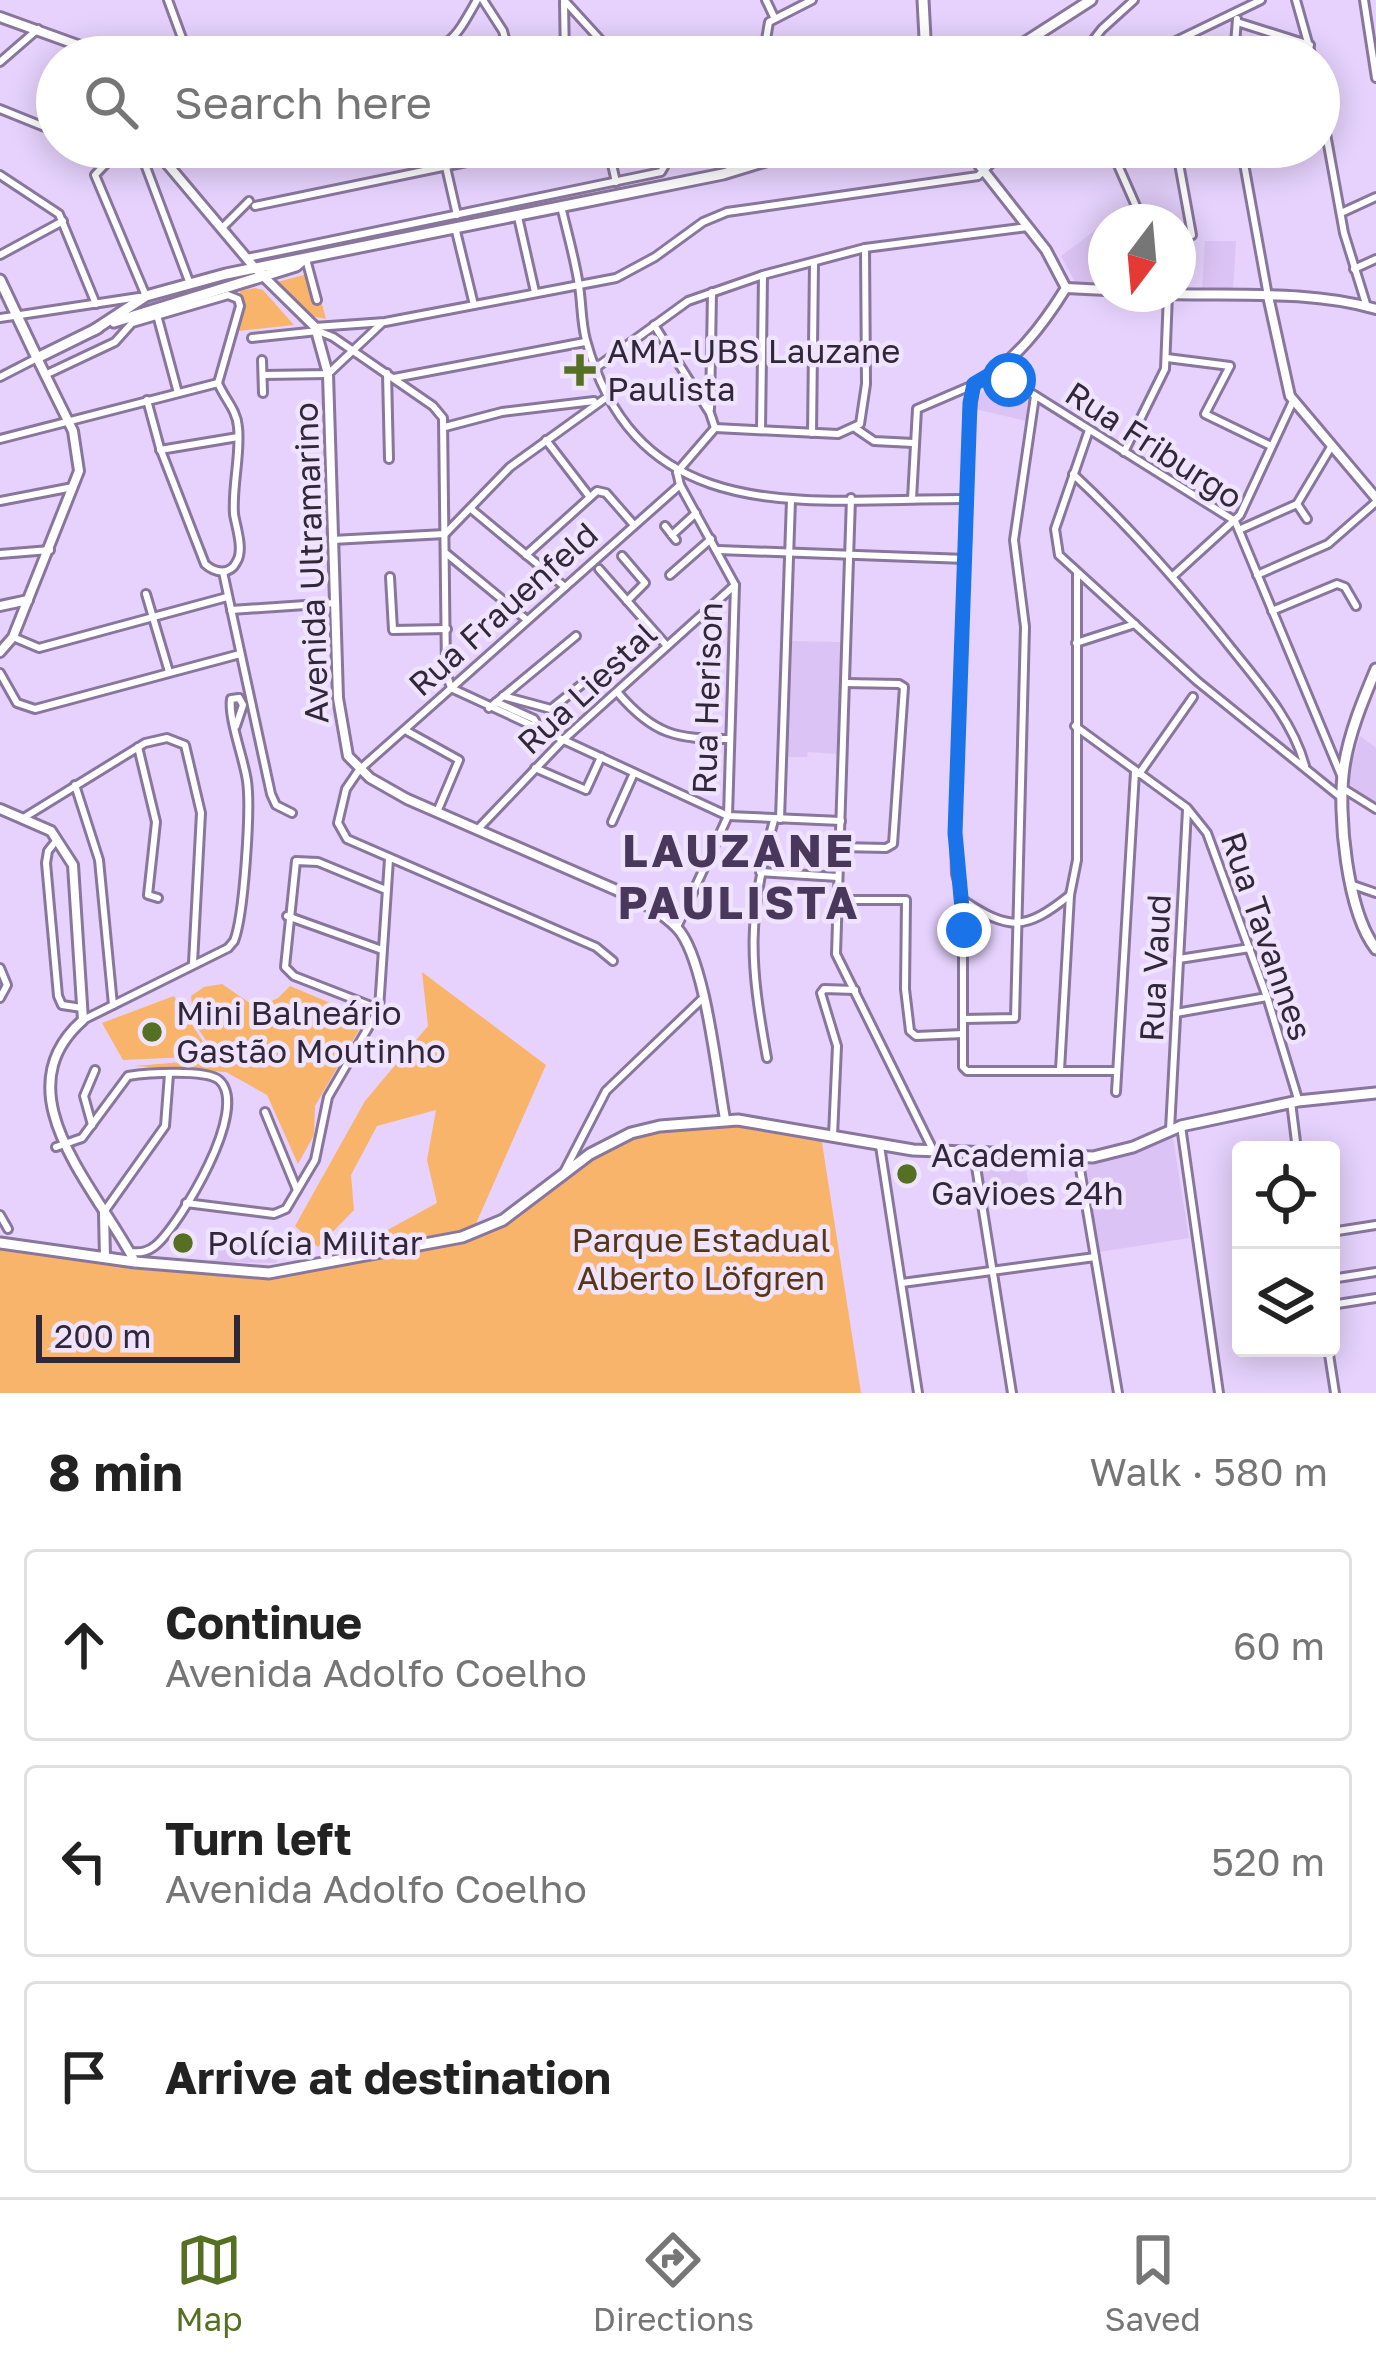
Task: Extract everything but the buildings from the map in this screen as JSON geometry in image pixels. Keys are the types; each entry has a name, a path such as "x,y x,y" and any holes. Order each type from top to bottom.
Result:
{"main road":[{"path":"923,0 925,36"},
{"path":"1035,36 1091,0"},
{"path":"0,280 37,358 94,330 145,297 189,283 304,260 456,221 561,206 739,168"},
{"path":"94,330 193,297 254,267"},
{"path":"1376,669 1352,733 1344,789 1350,884 1360,920 1376,949"},
{"path":"0,1244 172,1265 280,1272 462,1237 503,1220 590,1154 641,1130 725,1119 880,1146 1078,1157 1118,1151 1176,1128 1294,1101 1376,1094"}],"street":[{"path":"168,0 181,36"},
{"path":"457,36 480,0 496,17 503,36"},
{"path":"563,0 566,36"},
{"path":"563,0 596,36"},
{"path":"766,0 774,17"},
{"path":"765,36 774,17 812,0"},
{"path":"1098,36 1134,0"},
{"path":"1186,36 1261,0"},
{"path":"1296,0 1307,36"},
{"path":"1364,0 1372,25 1376,76"},
{"path":"1236,36 1237,11"},
{"path":"0,17 56,36"},
{"path":"1237,22 1281,36"},
{"path":"0,62 38,29"},
{"path":"0,110 36,124"},
{"path":"0,319 145,297 95,175 102,168"},
{"path":"146,168 193,297"},
{"path":"171,168 254,267 316,329 353,348 433,406 445,427 446,672 451,688 545,710 555,708 581,686"},
{"path":"222,228 252,204 441,168"},
{"path":"446,168 474,305"},
{"path":"613,168 616,182"},
{"path":"254,267 663,168"},
{"path":"980,168 1054,261 1066,288"},
{"path":"253,338 385,322 579,285 631,272 703,222 727,212 984,174 989,168"},
{"path":"1119,168 1134,204"},
{"path":"1180,168 1186,204"},
{"path":"1245,168 1286,386 1376,500 1328,544 1257,575"},
{"path":"1332,168 1354,269 1371,308"},
{"path":"0,175 59,214 96,304"},
{"path":"1340,214 1376,197"},
{"path":"561,206 586,341 608,396 632,432 677,472 742,494 791,500 967,499"},
{"path":"517,214 535,292"},
{"path":"0,255 63,221"},
{"path":"597,367 688,302 763,275 865,248 1028,227"},
{"path":"716,428 844,434 855,428 862,418 866,384 865,248"},
{"path":"304,260 316,300"},
{"path":"1354,269 1376,260"},
{"path":"812,433 814,261"},
{"path":"760,430 763,275"},
{"path":"1066,288 1088,289"},
{"path":"912,499 919,406 996,371 1032,335 1066,288"},
{"path":"710,413 712,292"},
{"path":"45,375 116,342 132,323 224,294 238,299 239,312 218,383 237,419 238,437 234,504 239,556 223,572 206,566 160,450 147,400"},
{"path":"1196,295 1268,296 1371,308"},
{"path":"1124,452 1159,385 1167,358 1168,312"},
{"path":"157,315 178,393"},
{"path":"262,375 328,374 385,322"},
{"path":"654,325 716,428"},
{"name":"Avenida Ultramarino","path":"316,329 328,374 340,722 343,745 359,770"},
{"path":"391,375 586,341"},
{"path":"0,377 37,358 78,448 76,487 13,637 0,652"},
{"path":"1167,358 1230,366 1205,414 1269,446"},
{"path":"262,361 262,392"},
{"name":"Rua Friburgo","path":"996,371 1238,525 1344,789"},
{"path":"389,459 391,375"},
{"path":"0,439 218,383"},
{"path":"969,386 955,833 962,900 963,1066 967,1071 1117,1071"},
{"path":"332,540 445,534 510,466 608,396"},
{"path":"964,1019 1014,1019 1024,627 1014,540 1034,396"},
{"path":"1238,525 1293,400"},
{"path":"445,427 502,412 598,401"},
{"path":"677,472 716,428"},
{"path":"855,428 874,442 914,443"},
{"path":"1089,430 1053,536 1059,554 1306,770 1376,809"},
{"path":"160,450 238,437"},
{"path":"546,440 590,496"},
{"path":"1173,576 1238,525 1298,504 1331,447"},
{"name":"Rua Herison","path":"677,472 735,585 728,816 677,928"},
{"path":"1073,474 1173,576 1280,712 1306,770"},
{"name":"Rua Frauenfeld","path":"359,770 680,485"},
{"path":"0,501 76,487"},
{"path":"526,555 597,491 606,493 634,525"},
{"path":"850,498 836,954 933,1150"},
{"path":"767,1058 752,970 752,924 760,872 777,819 791,500"},
{"path":"1298,504 1307,519"},
{"path":"471,508 565,587"},
{"path":"665,526 674,537 697,513"},
{"path":"670,574 711,539"},
{"path":"0,554 50,550"},
{"path":"718,550 966,559"},
{"path":"446,553 527,620"},
{"path":"622,556 645,583 627,601"},
{"path":"599,569 667,646"},
{"path":"223,572 273,800 292,814"},
{"path":"1060,1070 1070,896 1077,860 1077,573"},
{"path":"390,577 393,630 447,629"},
{"path":"1272,610 1337,584 1345,587 1356,606"},
{"name":"Rua Liestal","path":"478,830 563,740 735,585"},
{"path":"146,594 169,673"},
{"path":"13,637 39,647 227,597"},
{"path":"0,606 29,599"},
{"path":"231,610 335,603"},
{"path":"1075,643 1136,624"},
{"path":"496,702 576,636"},
{"path":"0,673 17,703 31,709 240,654"},
{"path":"840,847 893,844 904,687 845,683"},
{"path":"617,692 647,723 671,735 730,739"},
{"path":"1116,1092 1137,772 1192,697"},
{"path":"496,702 540,729 728,816 841,821"},
{"path":"40,1082 59,1037 82,1020 228,948 238,932 248,794 236,726"},
{"name":"Rua Tavannes","path":"1075,726 1187,808 1207,833 1267,997 1294,1101 1297,1141"},
{"path":"405,730 454,756 459,764 437,812"},
{"path":"26,817 138,747 166,737 185,745 202,825 193,966"},
{"path":"138,747 156,822 148,896 158,898"},
{"path":"535,768 586,790 601,758"},
{"path":"613,961 596,946 347,839 339,831 342,802 359,770 437,812 646,904 677,928 693,958 725,1119"},
{"path":"612,822 634,773"},
{"path":"75,785 99,860 113,1005"},
{"name":"Rua Vaud","path":"1187,808 1176,1012 1176,1128 1220,1393"},
{"path":"0,809 26,817 59,839 73,865 82,1020"},
{"path":"59,839 48,851 46,863 58,995 62,1005 82,1008"},
{"path":"186,1203 274,1214 286,1209 319,1150 328,1097 379,1009 389,857"},
{"path":"379,1009 289,972 284,960 294,865 301,859 386,890"},
{"path":"760,872 838,877"},
{"path":"1350,884 1376,893"},
{"path":"962,900 993,920 1015,924 1038,918 1070,896"},
{"path":"838,900 906,900 905,989 910,1031 916,1036 963,1034"},
{"path":"287,916 382,950"},
{"path":"1179,959 1250,948"},
{"path":"0,968 7,985 0,998"},
{"path":"833,1136 837,1046 821,993 824,989 855,990"},
{"path":"1176,1012 1267,997"},
{"path":"563,1173 605,1090 702,999"},
{"path":"92,1125 84,1096 94,1070"},
{"path":"105,1258 104,1212 165,1126 169,1074"},
{"path":"49,1135 56,1147 104,1212 133,1257 161,1240 186,1203 221,1139 226,1092 209,1075 133,1075 123,1079 82,1138 56,1147"},
{"path":"266,1112 297,1190"},
{"path":"880,1146 918,1393"},
{"path":"974,1154 1012,1393"},
{"path":"1078,1157 1118,1393"},
{"path":"0,1215 8,1229"},
{"path":"1340,1231 1376,1225"},
{"path":"104,1239 118,1234"},
{"path":"161,1240 164,1257 172,1265"},
{"path":"901,1283 1095,1257"},
{"path":"1340,1278 1376,1272"},
{"path":"1340,1304 1376,1298"},
{"path":"1329,1357 1335,1393"}],"shaded area":[{"path":"1088,236 1088,283 1075,282 1061,256"},
{"path":"1205,241 1236,241 1233,292 1202,290"},
{"path":"993,383 1027,398 1026,421 975,409 976,398"},
{"path":"791,641 841,642 837,754 808,752 807,757 787,757"},
{"path":"1360,736 1376,748 1376,804 1350,785"},
{"path":"1173,1138 1189,1238 1099,1252 1086,1163 1132,1154"},
{"path":"980,1158 1024,1160 1029,1186 984,1188"},
{"path":"213,1236 286,1241 276,1263 210,1262"}],"green space":[{"path":"307,274 315,306 322,304 326,319 311,316 274,283"},
{"path":"263,290 294,325 238,331 240,291"},
{"path":"422,972 546,1065 474,1228 347,1252 437,1203 427,1160 436,1110 377,1126 351,1175 354,1210 318,1247 295,1226 365,1101 428,1026"},
{"path":"222,984 257,1008 290,986 366,1018 315,1106 314,1135 298,1164 267,1095 226,1072 134,1066 219,1059 194,1023 191,996 204,987"},
{"name":"Mini Balneário Gastão Moutinho","path":"174,996 212,1056 123,1060 102,1023"},
{"name":"Parque Estadual Alberto Löfgren","path":"726,1122 821,1136 861,1393 0,1393 0,1237 131,1269 197,1274 312,1270 477,1233 602,1147 643,1133"}],"place":[{"name":"AMA-UBS Lauzane Paulista","path":"580,370"},
{"name":"Mini Balneário Gastão Moutinho","path":"152,1032"},
{"name":"Academia Gavioes 24h","path":"907,1174"},
{"name":"Polícia Militar","path":"183,1243"}],"district":[{"name":"LAUZANE PAULISTA","path":"739,877"}],"route":[{"path":"964,930 955,833 970,403 974,384 996,371 1009,380"}]}
